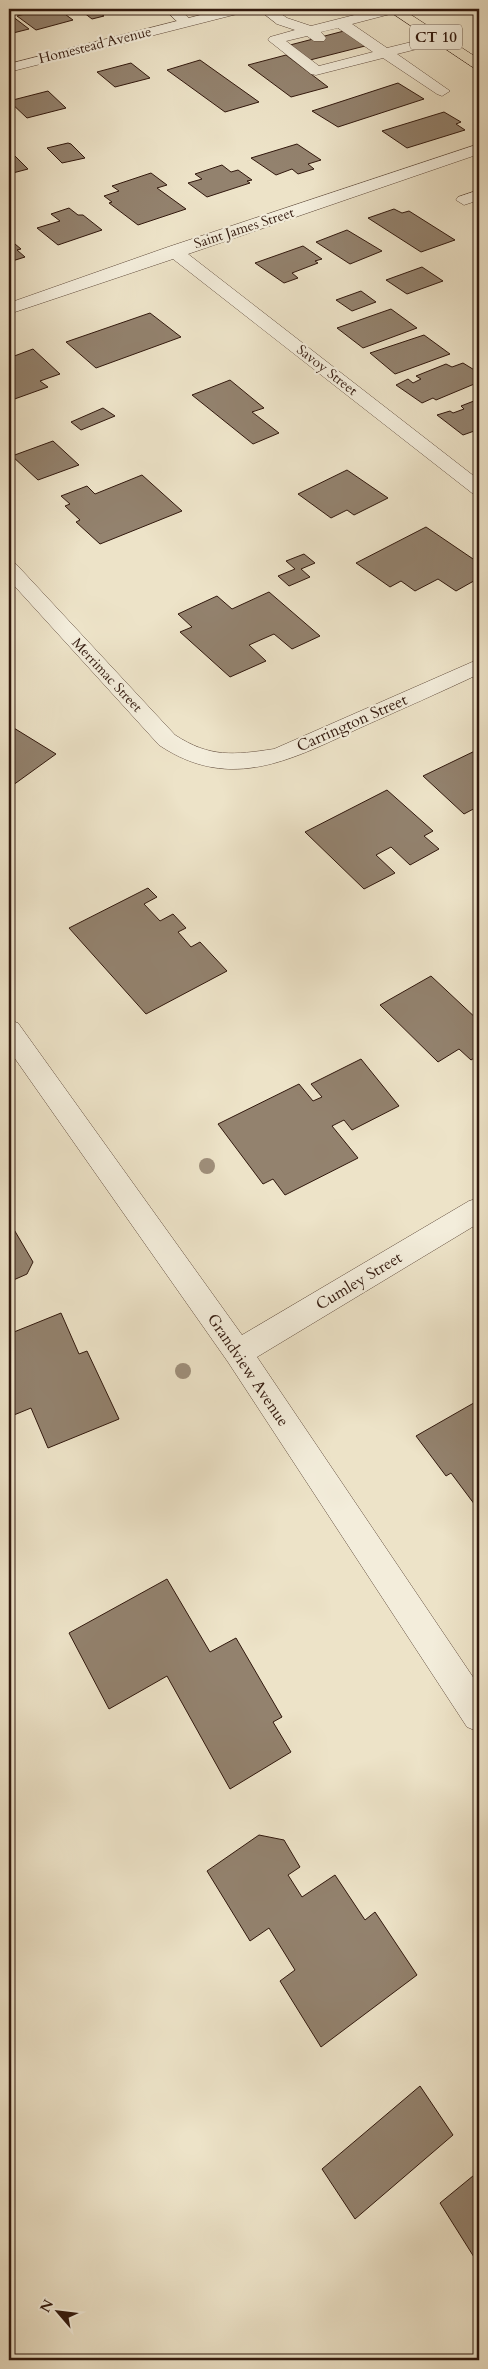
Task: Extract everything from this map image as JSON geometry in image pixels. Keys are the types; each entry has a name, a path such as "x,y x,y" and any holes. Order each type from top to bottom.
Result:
{"main road":[{"name":"CT 10","path":"393,9 479,65"}],"street":[{"path":"171,9 186,22"},
{"name":"Homestead Avenue","path":"9,68 186,22 211,12 240,9"},
{"path":"265,9 282,21 314,34"},
{"path":"393,9 340,23 314,34 275,40 316,71 440,40"},
{"path":"340,23 442,90"},
{"path":"339,52 352,62"},
{"name":"Saint James Street","path":"9,309 174,251 479,149"},
{"name":"Savoy Street","path":"174,251 479,489"},
{"name":"Merrimac Street","path":"9,568 167,740 182,750 199,757 219,761"},
{"name":"Carrington Street","path":"219,761 238,762 278,756 479,666"},
{"name":"Grandview Avenue","path":"12,1041 238,1353 479,1715"},
{"name":"Cumley Street","path":"238,1353 479,1208"}],"building":[{"path":"44,9 58,9 73,20 36,30 17,16"},
{"path":"79,9 120,9 101,14 104,16 92,19"},
{"path":"12,16 29,29 9,34 9,17"},
{"path":"344,31 365,46 310,60 290,45"},
{"path":"286,55 328,87 291,97 248,65"},
{"path":"200,60 259,102 225,112 167,70"},
{"path":"131,63 150,78 115,87 97,72"},
{"path":"398,83 424,99 338,127 312,111"},
{"path":"48,91 66,108 27,118 9,101"},
{"path":"444,112 461,122 456,124 465,130 407,148 382,131"},
{"path":"68,143 85,158 62,163 47,148"},
{"path":"297,144 321,160 308,164 314,169 298,174 292,169 276,175 251,158"},
{"path":"15,156 28,169 9,174 9,158"},
{"path":"222,165 231,172 238,170 252,180 247,181 250,183 207,197 188,183 202,179 195,174"},
{"path":"151,173 167,185 157,188 186,209 138,225 109,203 112,202 104,196 119,191 112,186"},
{"path":"69,208 78,215 83,215 102,230 58,245 37,228 60,221 51,214"},
{"path":"394,209 402,213 409,211 455,240 421,252 368,218"},
{"path":"347,230 382,251 350,264 316,242"},
{"path":"9,239 21,249 17,250 25,257 9,262"},
{"path":"303,246 322,259 315,261 318,263 292,273 298,278 284,283 255,263"},
{"path":"422,267 443,281 407,294 386,280"},
{"path":"361,291 376,302 352,311 336,300"},
{"path":"391,309 417,328 363,348 337,328"},
{"path":"150,313 181,337 96,368 66,342"},
{"path":"424,335 450,354 395,374 370,353"},
{"path":"33,349 60,374 40,381 48,387 9,401 9,358"},
{"path":"463,363 476,371 479,370 479,382 436,400 433,398 422,403 396,385 408,379 413,383 421,379 416,376 446,364 452,367"},
{"path":"230,380 264,408 252,412 279,433 253,444 192,395"},
{"path":"479,399 479,432 477,430 463,435 437,415 450,411 453,413 464,409 461,406"},
{"path":"103,408 115,416 81,430 71,422"},
{"path":"53,441 79,465 38,480 12,456"},
{"path":"347,470 388,498 354,515 347,510 331,518 298,494"},
{"path":"142,475 182,511 100,544 76,522 80,520 65,506 70,504 61,496 87,486 95,494"},
{"path":"426,527 479,563 479,578 456,591 438,579 415,591 401,581 390,587 356,563"},
{"path":"304,554 315,563 301,569 310,577 289,586 278,576 295,569 286,561"},
{"path":"269,592 320,636 292,649 274,634 249,645 266,661 230,677 180,632 192,627 178,614 217,596 232,609"},
{"path":"9,725 56,754 9,788"},
{"path":"479,749 479,806 464,814 423,776"},
{"path":"387,790 433,831 424,836 439,849 410,865 391,847 376,855 395,873 364,889 305,832"},
{"path":"148,888 157,897 144,904 160,921 173,914 186,928 178,932 191,947 200,942 227,971 146,1014 69,928"},
{"path":"431,976 479,1021 479,1055 471,1060 459,1049 438,1062 380,1005"},
{"path":"361,1059 399,1106 352,1130 344,1120 332,1126 358,1158 285,1195 273,1179 263,1184 218,1124 299,1084 313,1101 322,1097 311,1084"},
{"path":"9,1221 33,1262 27,1274 9,1282"},
{"path":"61,1313 79,1354 87,1351 119,1419 48,1448 31,1408 9,1417 9,1334"},
{"path":"479,1400 478,1509 451,1473 446,1476 416,1436"},
{"path":"167,1579 210,1652 236,1638 282,1717 273,1722 291,1752 230,1789 167,1676 109,1709 69,1633"},
{"path":"259,1835 284,1840 300,1867 288,1875 302,1897 335,1875 365,1920 375,1912 417,1975 321,2047 280,1981 295,1970 269,1928 250,1941 207,1871"},
{"path":"420,2086 453,2135 355,2219 322,2169"},
{"path":"479,2171 479,2265 440,2203"}]}
